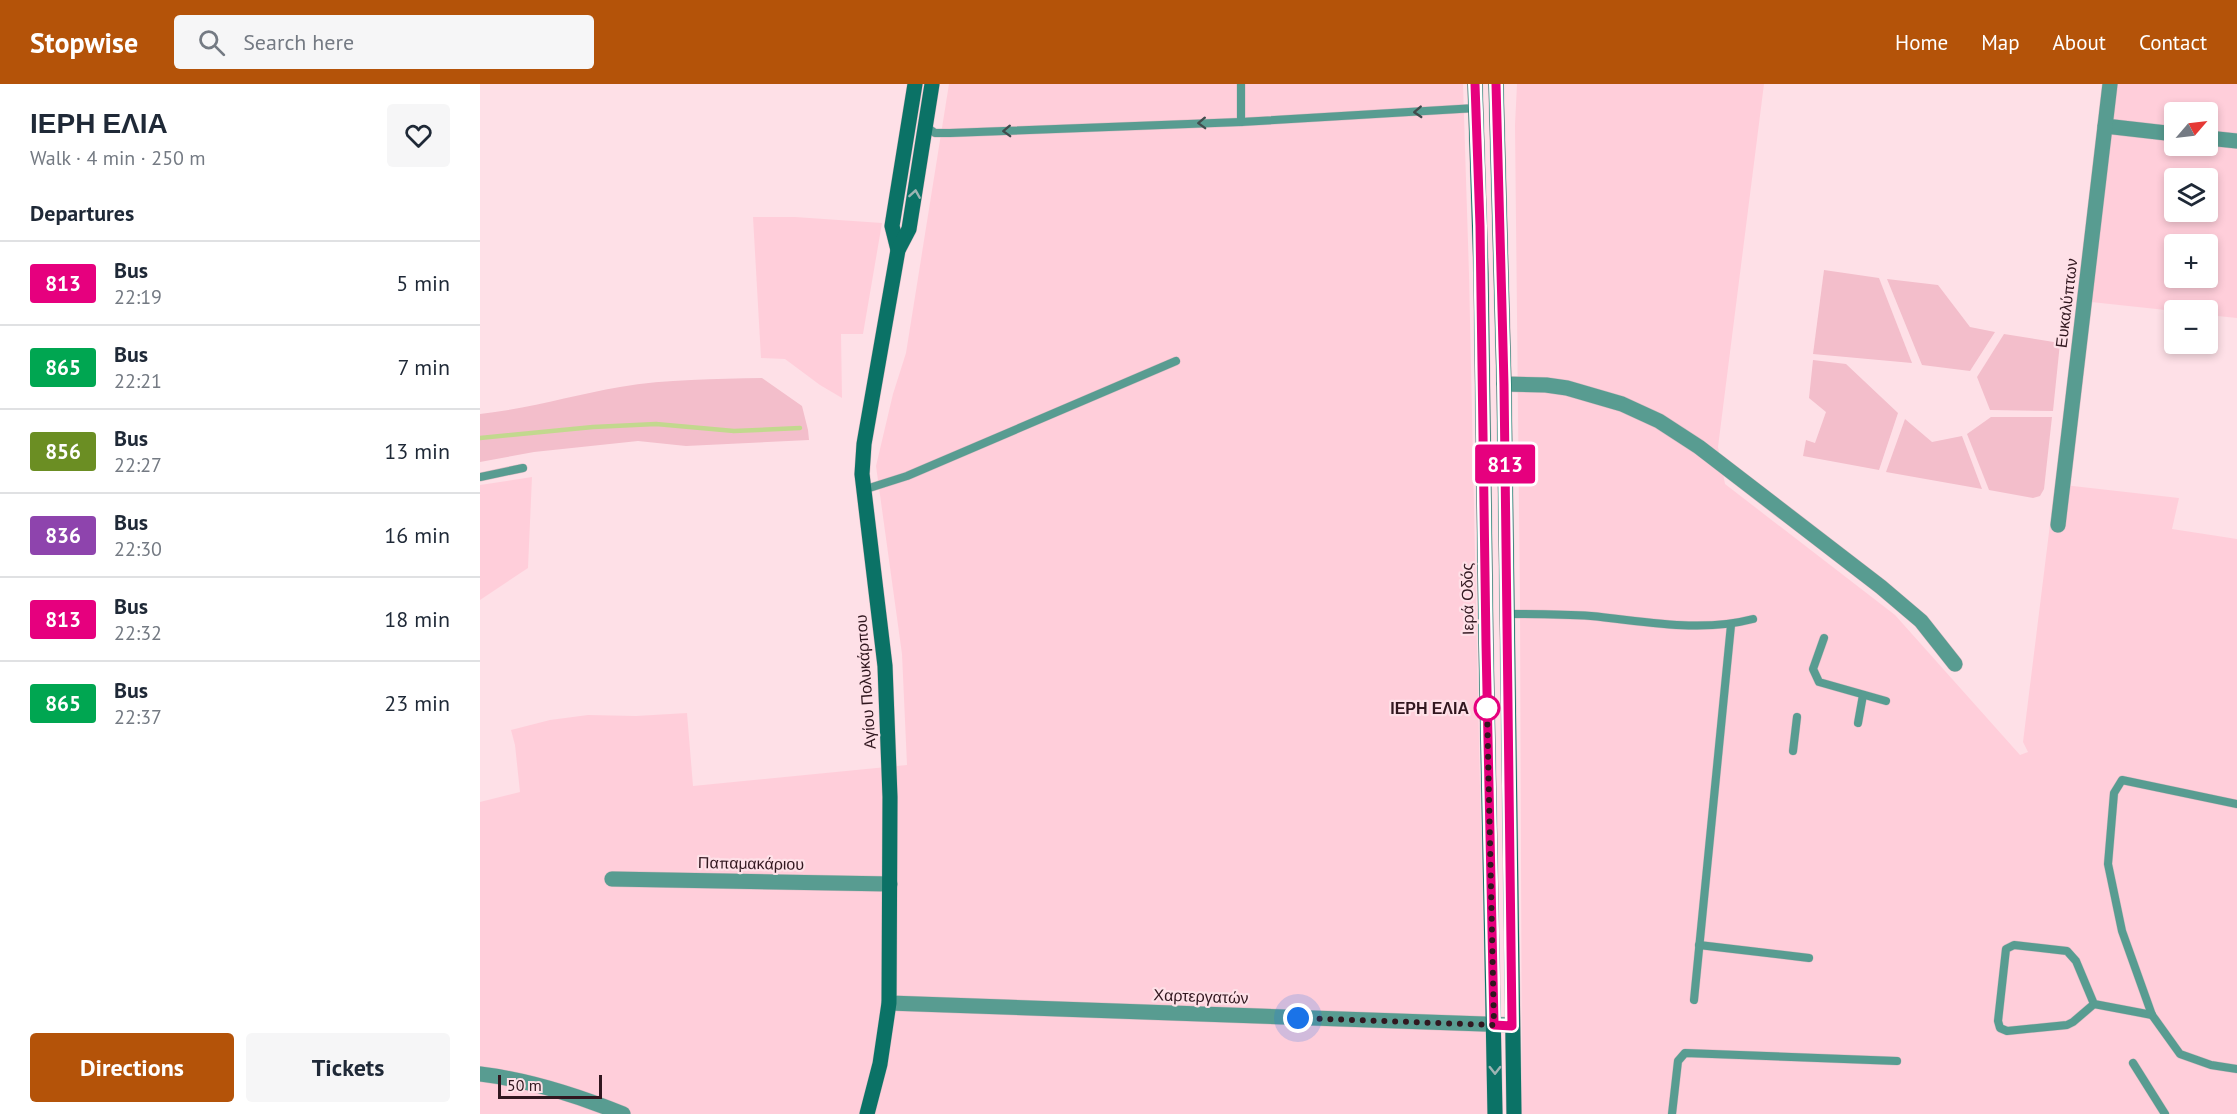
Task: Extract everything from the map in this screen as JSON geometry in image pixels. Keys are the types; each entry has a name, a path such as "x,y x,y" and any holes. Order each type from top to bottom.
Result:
{"main road":[{"name":"Αγίου Πολυκάρπου","path":"898,250 892,226 915,84"},
{"name":"Αγίου Πολυκάρπου","path":"867,1114 880,1064 889,1003 890,884 889,759 885,666 863,490 864,444 898,250 909,228 932,84"},
{"name":"Ιερά Οδός","path":"1475,84 1479,195 1495,1114"},
{"path":"1496,84 1504,384 1514,1114"}],"street":[{"name":"Ευκαλύπτων","path":"2058,525 2110,84"},
{"path":"2105,126 2164,133"},
{"path":"2218,139 2237,141"},
{"path":"1504,384 1567,388 1622,404 1659,421 1699,447 1881,586 1921,621 1955,664"},
{"name":"Παπαμακάριου","path":"612,879 890,884"},
{"name":"Χαρτεργατών","path":"889,1003 1512,1026"},
{"path":"480,1074 529,1082 623,1114"}],"lane":[{"path":"1241,84 1241,122"},
{"path":"925,126 935,133 950,133 1241,122 1476,108"},
{"path":"863,490 907,476 1176,361"},
{"path":"480,477 523,468"},
{"path":"1507,614 1587,616 1701,627 1731,625 1753,619"},
{"path":"1694,1000 1731,625"},
{"path":"1824,638 1813,664 1816,678 1824,684 1886,700"},
{"path":"1858,723 1863,695"},
{"path":"1793,751 1797,717"},
{"path":"2237,804 2122,780 2114,793 2108,864 2122,931 2152,1015 2180,1054 2211,1065 2237,1069"},
{"path":"1699,945 1809,958"},
{"path":"2014,945 2067,951 2076,961 2094,1004 2067,1025 2007,1031 2000,1028 1998,1021 2006,949 2014,945"},
{"path":"2094,1004 2152,1015"},
{"path":"1672,1114 1678,1061 1685,1053 1897,1061"},
{"path":"2133,1063 2165,1114"}],"shaded area":[{"path":"949,84 1463,84 1487,1114 480,1114 480,802 520,792 515,745 511,730 550,720 588,715 636,716 687,713 693,786 907,765 902,654 876,466 893,394 906,353"},
{"path":"1517,84 1764,84 1718,447 1725,484 1895,615 2020,755 2028,752 2023,742 2055,484 2179,498 2172,529 2237,539 2237,1114 1522,1114 1515,125"},
{"path":"2117,84 2237,84 2237,318 2218,316 2218,300 2164,300 2164,310 2091,302"},
{"path":"753,217 795,217 882,223 863,334 841,334 842,398 785,359 761,358"},
{"path":"1824,270 1879,278 1912,363 1813,354"},
{"path":"1887,279 1938,285 1970,327 1995,332 1970,371 1922,365"},
{"path":"2004,334 2060,343 2053,411 1990,410 1977,377"},
{"path":"1813,360 1846,364 1898,413 1879,470 1803,456 1806,440 1815,443 1826,412 1809,398"},
{"path":"762,378 802,406 809,440 686,446 638,441 534,452 480,462 480,414 516,409 638,384"},
{"path":"1991,417 2052,417 2044,489 2040,496 2033,498 1989,490 1967,434"},
{"path":"1905,419 1932,442 1962,436 1982,489 1886,472"},
{"path":"532,477 528,568 480,600 480,485"}],"waterway":[{"path":"480,438 593,427 656,424 734,431 800,428"}],"bus line":[{"name":"813","path":"1475,84 1480,226 1494,1025 1512,1026 1504,384 1496,84"}],"place":[{"name":"ΙΕΡΗ ΕΛΙΑ","path":"1487,708"}],"route":[{"path":"1298,1018 1494,1025 1487,705 1487,708"}]}
